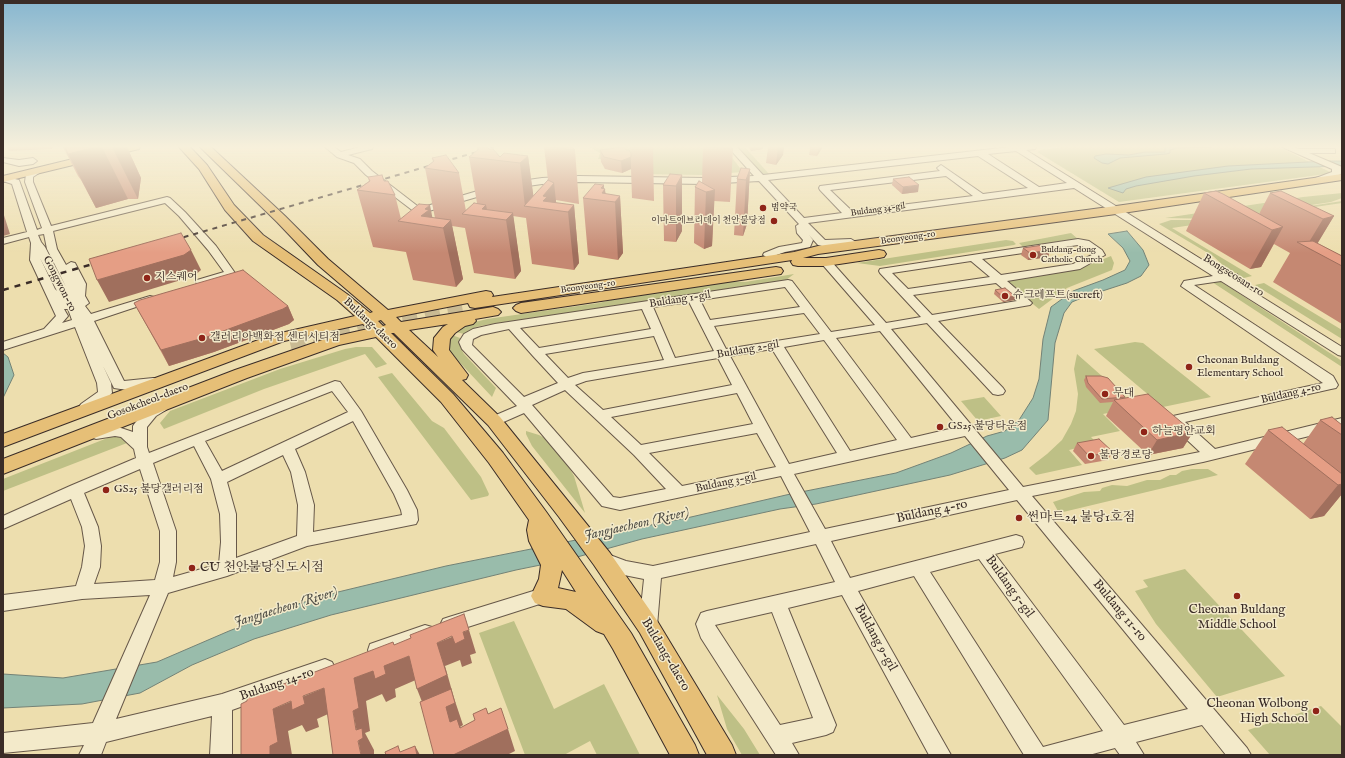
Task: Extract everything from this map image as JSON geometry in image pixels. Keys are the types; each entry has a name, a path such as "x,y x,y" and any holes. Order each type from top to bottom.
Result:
{"main road":[{"name":"Buldang-daero","path":"213,182 229,207 258,238 342,297 366,318 447,398 496,458 540,519 538,530 540,541 552,560 563,570"},
{"name":"Buldang-daero","path":"242,182 323,262 385,314 494,421 566,511 602,559 648,626 722,755"},
{"name":"Beonyeong-ro","path":"481,307 786,258 822,256 1127,213 1308,182"},
{"name":"Beonyeong-ro","path":"822,256 873,243 1342,186"},
{"path":"293,345 334,341 481,307 768,255 822,256"},
{"path":"369,300 375,303 401,305 481,307 618,295 804,267 822,256"},
{"path":"3,467 241,374 332,322 338,315 342,297"},
{"path":"322,327 450,303 481,307"},
{"path":"477,405 472,391 442,350 442,338 449,330 481,307"},
{"path":"4,443 68,416 278,338 293,345 358,341 372,343 392,351 411,363"},
{"name":"Gosokcheol-daero","path":"4,443 249,356 293,345"},
{"name":"Gosokcheol-daero","path":"3,457 293,345"},
{"path":"617,634 584,608 571,600 543,596 563,570 617,634 685,755"}],"street":[{"name":"Gongwon-ro","path":"16,182 34,237 64,293 81,317 110,380"},
{"name":"Gongwon-ro","path":"29,182 49,234 52,249 70,282 81,311 81,317"},
{"path":"373,182 380,188 402,198 419,211 484,192 508,186 533,182"},
{"path":"391,182 402,198"},
{"path":"764,182 822,243 829,244 855,241 873,243"},
{"path":"849,214 823,188 873,182"},
{"path":"960,182 981,197"},
{"path":"1024,182 1036,190"},
{"path":"1072,182 1127,213"},
{"path":"1078,182 1127,213"},
{"name":"Buldang 34-gil","path":"800,221 1076,185"},
{"path":"3,244 49,234 167,200 182,214 207,242 230,273 193,285"},
{"name":"Bongseosan-ro","path":"1127,213 1229,277 1342,344"},
{"path":"768,255 784,249 806,245 808,240 802,233 800,221"},
{"path":"49,234 65,253 94,308 119,309"},
{"path":"3,241 34,237"},
{"path":"34,237 35,260 62,316 53,327 42,334"},
{"path":"906,293 1076,267 1100,255 1091,246 1078,242 884,271 998,391"},
{"path":"822,256 884,327 971,433"},
{"path":"973,257 998,278"},
{"name":"Bongseosan-ro","path":"1229,277 1342,352"},
{"name":"Buldang 4-ro","path":"1212,455 1176,422 1178,419 1331,385 1328,379 1187,286 1188,283 1229,277"},
{"name":"Buldang 2-gil","path":"494,421 525,406 528,401 568,385 583,377 1026,303 998,278"},
{"name":"Buldang 1-gil","path":"525,406 466,346 465,342 468,337 477,332 512,326 788,283 907,443"},
{"path":"81,284 79,296 86,309 81,317"},
{"path":"50,291 60,297 81,317"},
{"path":"3,346 42,334 81,317 119,309 163,295"},
{"path":"694,298 722,354 789,476"},
{"path":"646,306 671,362"},
{"path":"706,324 806,309"},
{"path":"512,326 568,385 639,451 679,492"},
{"path":"537,353 549,349 657,332"},
{"path":"776,345 847,458"},
{"path":"68,416 99,399 105,393 110,380 119,385 126,386 148,384 168,378"},
{"path":"3,523 75,490 142,454 197,439 341,384 356,414 402,494 409,510 410,520 305,540 227,569 162,588 82,592 3,603"},
{"path":"600,416 610,412 741,388"},
{"path":"90,755 162,588 168,562 168,531 142,454 140,426 151,413 171,401"},
{"name":"Buldang 3-gil","path":"525,406 608,502 620,504 679,492 789,476 847,458 907,443 971,433"},
{"path":"219,479 356,414"},
{"name":"Buldang 4-ro","path":"653,573 816,528 1020,493 1212,455 1342,423"},
{"path":"639,451 649,447 762,427"},
{"path":"72,439 114,431 126,434 142,454"},
{"name":"Buldang 11-ro","path":"971,433 1240,755"},
{"path":"197,439 219,479 228,514 229,542 227,569"},
{"path":"287,448 298,472 306,505 305,540"},
{"name":"Buldang 9-gil","path":"789,476 846,587 940,755"},
{"path":"75,490 90,527 93,546 92,567 82,592"},
{"path":"983,551 1016,542"},
{"name":"Buldang 5-gil","path":"788,755 708,632 705,624 707,619 846,587 983,551 1133,755"},
{"path":"602,559 624,568 653,573 648,626"},
{"path":"919,569 1036,755"},
{"path":"361,656 443,627 543,596"},
{"path":"777,603 826,725 777,736"},
{"name":"Buldang 14-ro","path":"3,743 99,733 222,704 339,664"},
{"path":"221,755 222,704"},
{"path":"1048,755 1206,714"}],"green space":[{"path":"1087,182 1264,182 1119,202"},
{"path":"1342,193 1342,198 1331,202 1219,219 1165,218 1303,197"},
{"path":"1342,201 1342,203 1172,228 1252,276 1244,278 1225,267 1213,256 1159,224 1171,220 1220,220"},
{"path":"1071,233 1078,239 1023,247 1019,243"},
{"path":"1006,240 1013,241 1016,244 880,266 857,263"},
{"path":"1111,256 1114,263 1112,270 1067,288 1039,309 1007,283 1009,279 1079,269"},
{"path":"794,274 786,280 485,325 476,327 464,334 456,332 467,324 487,319 599,303 619,298 725,281 745,282"},
{"path":"1220,281 1342,361 1342,367 1212,282"},
{"path":"1264,283 1342,330 1342,339 1255,285"},
{"path":"452,335 460,338 460,347 464,354 496,388 492,397 449,351 447,346"},
{"path":"1135,342 1143,343 1211,397 1163,407 1094,349"},
{"path":"356,347 372,347 387,364 376,368 365,354 264,389 164,429 160,423 170,411 280,369"},
{"path":"1077,354 1137,407 1103,414 1120,431 1091,437 1097,443 1069,450 1082,465 1036,475 1029,468 1062,440 1076,411 1078,394 1074,369"},
{"path":"392,373 432,421 444,428 481,477 489,494 488,496 471,500 378,377"},
{"path":"984,397 1001,416 978,421 961,401"},
{"path":"526,431 539,435 557,447 574,476 585,513 532,446"},
{"path":"116,436 125,438 127,443 3,491 3,479"},
{"path":"1192,469 1208,469 1218,475 1059,513 1053,502 1084,492 1100,491 1102,488 1112,485 1127,486 1147,480 1160,480 1170,475 1176,475 1182,471"},
{"path":"1185,569 1285,676 1217,697 1156,624 1135,591 1148,587 1143,580"},
{"path":"514,621 554,709 604,684 640,755 597,755 590,741 564,755 525,755 479,633"},
{"path":"717,695 744,729 760,755 742,755 727,729"},
{"name":"Cheonan Wolbong High School","path":"1321,706 1342,727 1342,755 1270,755 1248,730"}],"shaded area":[{"path":"1127,182 1157,182 1126,189 1123,193 1108,188"},
{"path":"1127,231 1143,250 1149,265 1141,276 1127,283 1072,302 1064,313 1055,343 1048,420 1022,450 1005,458 950,475 816,504 780,509 642,539 570,559 516,570 331,615 254,639 192,665 140,693 82,704 3,708 3,674 63,678 157,662 229,631 298,604 338,592 446,566 691,517 786,495 896,473 951,453 987,436 1005,431 1019,420 1033,398 1039,379 1043,339 1051,307 1073,291 1125,270 1130,261 1123,248 1108,234"},
{"path":"3,353 8,357 14,375 3,398"}],"building":[{"path":"368,182 389,182 395,195 357,190"},
{"path":"546,182 554,183 543,196 547,197 543,201 574,205 568,212 524,206"},
{"path":"665,182 678,182 676,186 663,185"},
{"path":"698,182 701,182 715,190 706,192 695,187"},
{"path":"897,182 916,182 919,185 903,187"},
{"path":"595,184 604,185 601,188 605,189 602,193 620,196 615,202 583,198"},
{"path":"1216,191 1283,227 1272,230 1204,193"},
{"path":"1281,191 1334,216 1323,219 1270,193"},
{"path":"474,203 486,205 482,209 513,213 506,220 462,214"},
{"path":"419,204 430,205 425,209 429,210 421,216 451,220 443,228 398,221"},
{"path":"181,233 191,250 184,255 97,280 89,259"},
{"path":"1313,241 1342,256 1342,266 1297,242"},
{"path":"1043,245 1050,250 1030,253 1023,248"},
{"name":"갤러리아백화점 센터시티점","path":"243,270 288,306 207,337 161,350 134,303"},
{"path":"1005,288 1015,296 1004,298 995,290"},
{"name":"무대","path":"1086,376 1101,376 1108,378 1125,397 1102,399 1088,383"},
{"path":"1148,394 1193,432 1157,440 1114,400"},
{"path":"1332,417 1342,425 1342,435 1320,420"},
{"path":"1282,427 1342,474 1342,484 1338,485 1268,430"},
{"path":"1099,439 1113,452 1089,456 1077,443"},
{"path":"464,614 469,630 463,632 465,639 455,644 452,636 437,643 447,675 417,689 409,656 384,666 386,674 375,679 373,671 354,678 359,708 353,711 356,730 362,728 363,738 358,741 361,755 333,755 324,688 303,696 305,704 292,710 291,701 273,709 278,742 270,746 270,755 241,755 241,704 247,701 247,698 393,642 394,645 411,638 410,635"},
{"path":"451,689 455,703 446,707 450,722 457,719 460,728 475,720 473,714 486,708 488,714 501,708 508,729 453,755 434,755 420,702"},
{"path":"398,746 400,752 415,746 417,755 386,755 385,752"}],"tunnel":[{"path":"290,343 395,318 475,304"}],"railway":[{"path":"174,240 372,182"},
{"path":"3,290 103,261"}],"place":[{"name":"범약국","path":"763,208"},
{"name":"이마트에브리데이 천안불당점","path":"774,221"},
{"name":"Buldang-dong Catholic Church","path":"1033,255"},
{"name":"지스퀘어","path":"147,278"},
{"name":"슈크레프트(sucreft)","path":"1005,296"},
{"name":"갤러리아백화점 센터시티점","path":"202,338"},
{"name":"Cheonan Buldang Elementary School","path":"1189,367"},
{"name":"무대","path":"1105,394"},
{"name":"GS25 불당타운점","path":"940,427"},
{"name":"하늘평안교회","path":"1144,432"},
{"name":"불당경로당","path":"1091,456"},
{"name":"GS25 불당갤러리점","path":"106,490"},
{"name":"썬마트24 불당1호점","path":"1019,518"},
{"name":"CU 천안불당신도시점","path":"192,568"},
{"name":"Cheonan Buldang Middle School","path":"1237,596"},
{"name":"Cheonan Wolbong High School","path":"1316,711"}],"water label":[{"name":"Jangjaecheon (River)","path":"637,525"},
{"name":"Jangjaecheon (River)","path":"286,608"}]}
